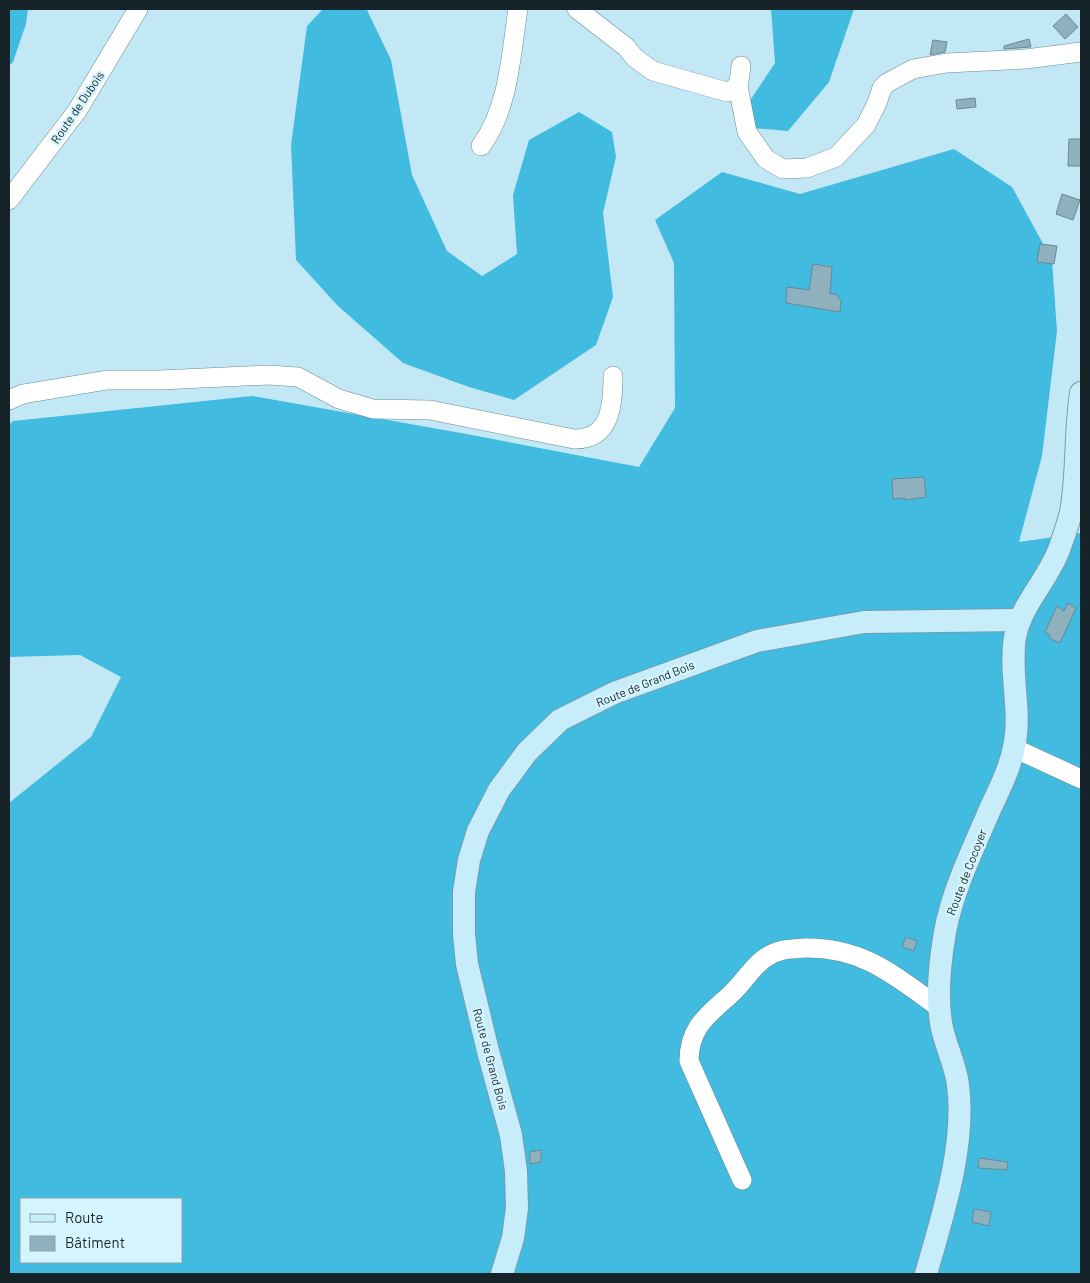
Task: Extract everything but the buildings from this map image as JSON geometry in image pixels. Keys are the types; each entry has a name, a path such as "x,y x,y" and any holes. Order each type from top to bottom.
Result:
{"main road":[{"name":"Route de Cocoyer","path":"926,1274 946,1204 956,1150 959,1113 958,1084 942,1027 940,1008 940,971 945,934 951,904 1000,788 1014,748 1017,720 1014,662 1015,638 1020,620 1059,550 1070,512 1081,393"},
{"name":"Route de Grand Bois","path":"502,1274 513,1238 516,1208 516,1171 512,1135 488,1051 467,964 464,934 464,892 469,860 478,830 499,790 527,752 560,720 614,693 757,641 864,622 1020,620"}],"street":[{"name":"Route de Dubois","path":"9,200 77,110 138,9"},
{"path":"481,146 492,132 498,115 509,73 518,9"},
{"path":"577,9 626,47 635,58 653,71 727,92 738,86"},
{"path":"741,66 738,86 747,132 766,159 784,169 806,168 836,157 866,125 882,88 887,83 913,69 947,63 1026,59 1081,52"},
{"path":"9,400 23,394 107,380 160,380 269,374 298,378 339,399 373,409 430,410 574,439 584,439 598,432 606,422 610,412 613,376"},
{"path":"1014,748 1081,780"},
{"path":"742,1180 689,1062 689,1047 700,1023 739,987 764,958 781,949 824,948 852,954 877,964 940,1008"}],"shaded area":[{"path":"9,9 28,9 26,24 13,62 9,66"},
{"path":"323,9 367,10 391,60 412,175 447,251 482,276 517,254 513,195 529,140 579,112 612,132 616,157 603,213 613,297 596,345 514,400 469,387 403,363 338,306 296,260 291,145 307,26"},
{"path":"771,9 854,9 829,82 788,131 753,128 743,111 775,63"},
{"path":"954,149 1012,187 1052,260 1057,331 1042,456 1019,542 1081,533 1081,1274 9,1274 9,803 91,737 121,677 80,655 9,657 9,425 13,421 252,396 639,467 675,408 674,263 655,220 722,172 800,194"}]}
